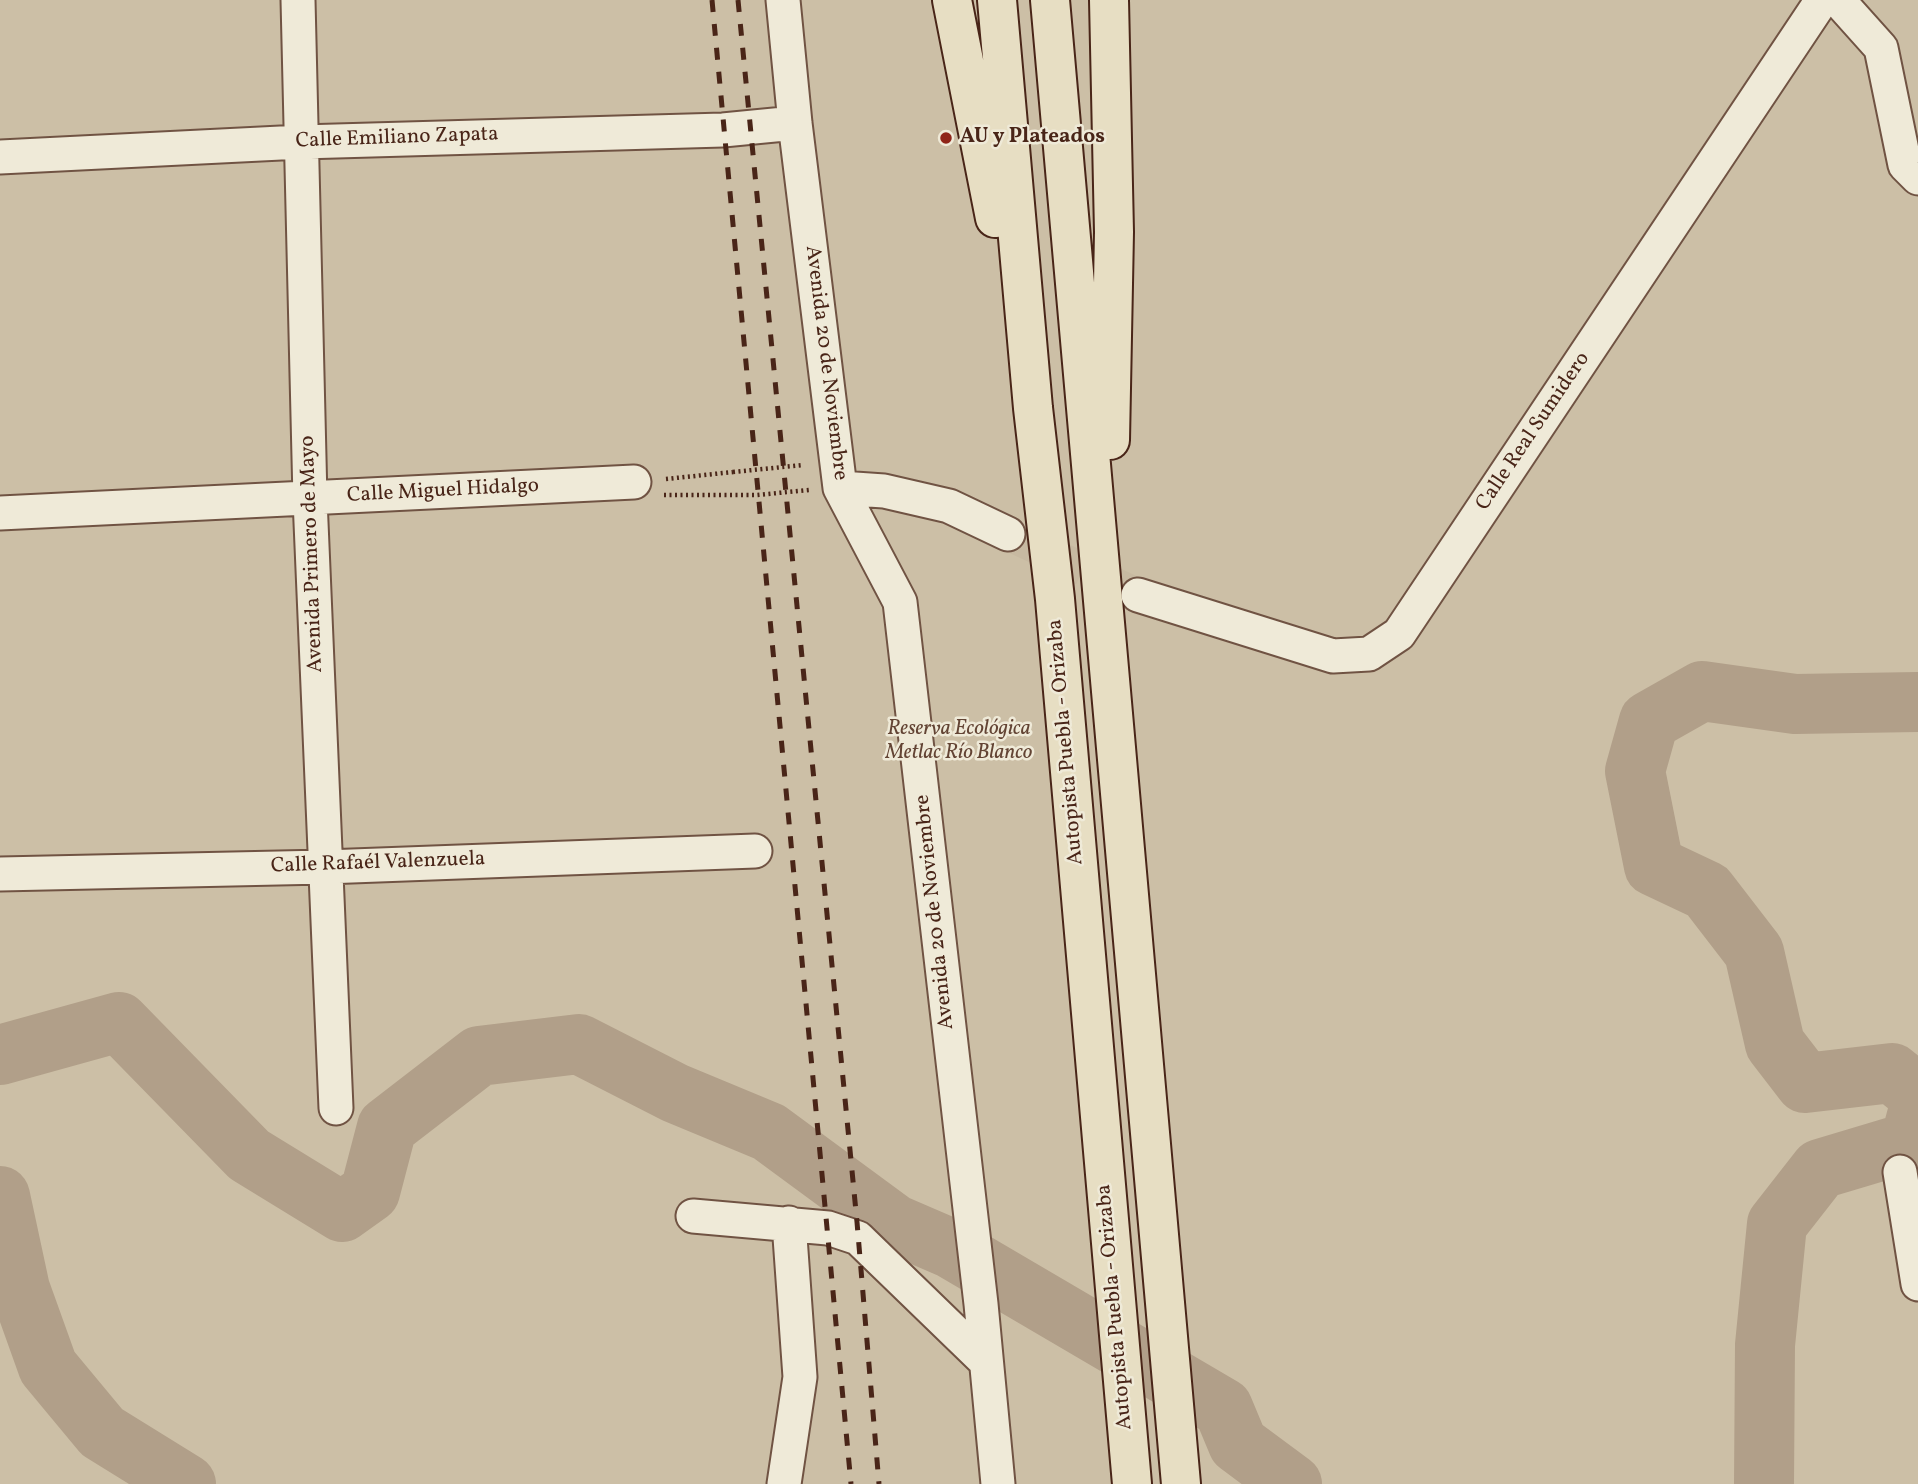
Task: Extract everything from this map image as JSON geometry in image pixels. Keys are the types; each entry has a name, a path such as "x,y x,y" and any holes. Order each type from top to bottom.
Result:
{"highway":[{"path":"952,0 1033,408"},
{"name":"Autopista Puebla - Orizaba","path":"997,0 1033,408 1055,599 1111,1267 1132,1484"},
{"path":"1050,0 1105,653 1181,1484"},
{"path":"1105,653 1114,232 1109,0"}],"street":[{"name":"Avenida Primero de Mayo","path":"298,0 310,499 336,1108"},
{"name":"Avenida 20 de Noviembre","path":"783,0 795,123 840,488 900,602 981,1304 998,1484"},
{"name":"Calle Real Sumidero","path":"1138,595 1333,656 1369,654 1399,634 1822,0"},
{"path":"1838,0 1881,48 1905,165 1918,178"},
{"name":"Calle Emiliano Zapata","path":"0,157 301,142 723,130 795,123"},
{"name":"Calle Miguel Hidalgo","path":"0,513 634,482"},
{"path":"840,488 884,491 949,506 1008,534"},
{"name":"Calle Rafaél Valenzuela","path":"0,874 325,867 755,851"},
{"path":"1918,1179 1900,1172 1918,1284"},
{"path":"694,1216 828,1228 858,1238 985,1361"},
{"path":"785,1484 800,1377 789,1223"}],"path":[{"path":"634,482 803,465"},
{"path":"634,482 645,495 757,495 840,488"}],"green space":[{"name":"Reserva Ecológica Metlac Río Blanco","path":"0,0 1918,0 1918,1484 0,1484"}],"waterway":[{"path":"1918,702 1795,704 1702,691 1649,721 1635,771 1654,866 1707,891 1754,952 1775,1044 1805,1083 1892,1073 1918,1094"},
{"path":"0,1055 119,1022 249,1155 342,1212 370,1192 387,1127 479,1056 579,1044 675,1093 769,1132 894,1224 952,1249 1223,1408 1238,1444 1292,1484"},
{"path":"1764,1484 1765,1345 1777,1224 1820,1169 1910,1142 1918,1112"},
{"path":"0,1196 20,1289 48,1367 102,1432 186,1484"}],"tunnel":[{"path":"1008,534 1138,595"}],"railway":[{"path":"712,0 851,1484"},
{"path":"738,0 857,1222 879,1484"}],"place":[{"name":"AU y Plateados","path":"946,138"}]}
